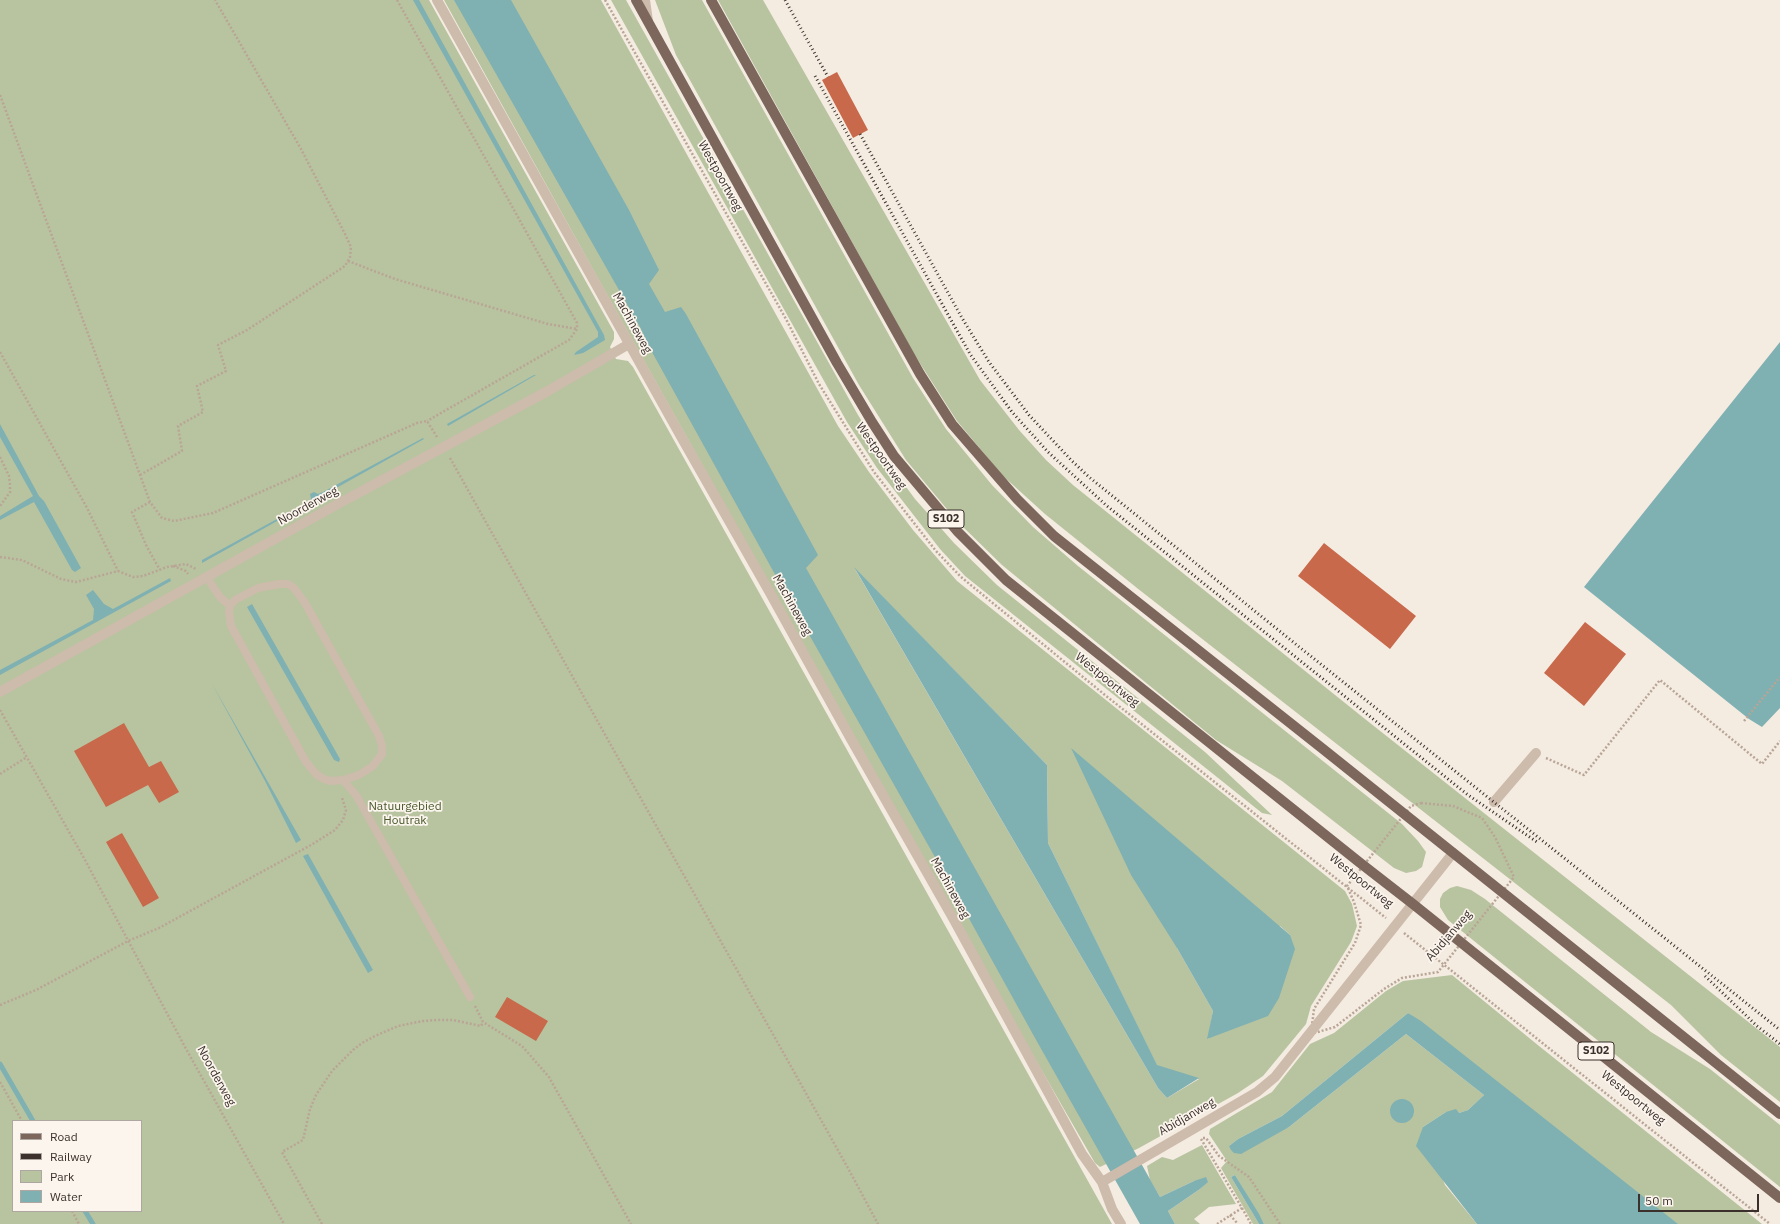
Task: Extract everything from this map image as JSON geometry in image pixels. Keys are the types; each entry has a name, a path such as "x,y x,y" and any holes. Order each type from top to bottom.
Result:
{"main road":[{"name":"Westpoortweg","path":"636,0 853,389 894,456 958,532 1006,580 1780,1198"},
{"path":"711,0 920,374 952,424 1016,499 1054,536 1780,1114"}],"street":[{"name":"Machineweg","path":"437,0 953,918 1082,1154 1102,1182 1112,1209 1121,1224"},
{"name":"Noorderweg","path":"0,692 629,344"},
{"path":"1494,802 1536,753"},
{"name":"Abidjanweg","path":"1102,1182 1256,1092 1275,1076 1311,1034 1453,853"}],"lane":[{"path":"646,0 650,26"},
{"path":"207,578 220,597 230,606"},
{"path":"288,584 299,593 379,736 382,746 382,754 373,766 359,775 339,781 324,779 318,775 306,762 235,634 229,620 230,606 235,600 244,595 269,585 288,584"},
{"path":"339,781 356,795 470,997"}],"path":[{"path":"140,475 182,451 178,426 204,412 197,386 226,371 218,345 247,330 345,266 350,257 351,247 303,156 301,149 215,0"},
{"path":"0,95 150,502 162,518 168,521 212,513 417,423 426,421 569,340 577,330 577,323 398,0"},
{"name":"Westpoortweg","path":"605,0 786,319 823,390 874,472 936,551 961,577 1105,695 1770,1224"},
{"path":"348,260 402,281 548,324 577,330"},
{"path":"0,352 87,508 116,564 118,572"},
{"path":"426,421 443,447 878,1224"},
{"path":"0,457 9,476 10,492 0,506"},
{"path":"150,502 132,512 146,545 160,570"},
{"path":"0,557 22,560 68,581 84,581 118,572 133,577 142,576 167,567 186,564 192,566 207,578"},
{"path":"1744,721 1780,677"},
{"path":"1536,753 1584,775 1660,680 1762,764 1780,741"},
{"name":"Noorderweg","path":"0,710 85,860 284,1224"},
{"path":"0,774 27,757"},
{"path":"0,1005 36,990 128,940 159,928 306,848 335,830 344,820 346,810 339,781"},
{"name":"Abidjanweg","path":"1311,1034 1335,1027 1384,989 1402,978 1438,972 1514,878 1495,837 1482,818"},
{"path":"470,997 483,1022 522,1046 540,1065 556,1089 631,1224"},
{"path":"322,1224 282,1152 303,1140 310,1109 316,1095 332,1071 362,1043 374,1036 398,1026 437,1020 453,1020 481,1026 483,1022"},
{"path":"0,1082 21,1120"},
{"path":"1251,1224 1200,1137 1206,1138 1219,1156 1249,1177 1280,1224"},
{"path":"1217,1224 1242,1208"},
{"path":"73,1212 79,1224"},
{"path":"1230,1215 1238,1224"}],"green space":[{"name":"Natuurgebied Houtrak","path":"0,0 429,0 614,332 614,339 610,347 616,359 628,361 633,367 1112,1224 0,1224"},
{"path":"444,0 601,0 838,426 869,472 913,530 957,581 1345,891 1352,904 1357,926 1351,942 1311,1006 1306,1024 1263,1076 1238,1093 1139,1148 1100,1167 1095,1163 1015,1024","holes":["855,569 1047,765 1048,843 1157,1066 1199,1079 1167,1098 1158,1088","1280,926 1290,935 1208,1039 1213,1011 1177,948"]},
{"path":"611,0 626,0 858,415 887,461 915,499 954,543 997,585 1205,752 1272,815 1262,813 965,576 940,549 877,468 847,422"},
{"path":"655,0 702,0 913,378 946,429 992,485 1033,527 1078,566 1402,824 1426,852 1422,867 1416,871 1406,873 1394,868 1282,781 1216,740 1002,565 956,520 906,460 859,385 676,55"},
{"path":"718,0 763,0 980,380 1019,430 1046,460 1073,485 1365,719 1780,1047 1780,1102 1721,1055 1671,1005 1137,588 1045,514 1002,475 957,421 914,354"},
{"path":"1457,886 1471,890 1485,899 1651,1032 1710,1069 1780,1125 1780,1187 1448,920 1440,907 1440,899 1443,893 1450,888"},
{"path":"1452,975 1762,1224 1676,1224 1408,1013 1282,1116 1238,1139 1229,1146 1289,1127 1406,1034 1484,1095 1468,1110 1459,1113 1446,1112 1423,1127 1445,1185 1477,1224 1264,1224 1235,1175 1231,1177 1259,1224 1253,1224 1221,1168 1227,1161 1209,1134 1210,1129 1272,1092 1310,1044 1334,1033 1386,991 1403,981"},
{"path":"1202,1145 1236,1204 1209,1207 1194,1219 1200,1224 1175,1224 1168,1211 1200,1189 1208,1181 1194,1181 1160,1197 1150,1180 1147,1166 1162,1157 1173,1160"}],"water":[{"path":"413,0 419,0 604,335 605,340 583,353 574,355 598,337 598,332"},
{"path":"454,0 511,0 629,210 659,270 649,284 665,312 681,307 686,314 818,555 806,568 1160,1197 1206,1177 1208,1182 1168,1211 1175,1224 1140,1224 772,569 652,352 640,327"},
{"path":"1780,342 1780,708 1762,727 1749,719 1584,587"},
{"path":"536,375 448,426 447,424"},
{"path":"0,424 39,496 44,501 81,568 75,572 72,570 34,502 0,520 0,516 33,496 0,437"},
{"path":"423,438 424,439 202,563 202,560 308,502 311,499 310,494 314,492 318,494 323,492"},
{"path":"854,567 1047,765 1048,843 1157,1065 1199,1078 1167,1098 1158,1088"},
{"path":"170,578 171,581 0,675 0,670 93,620 94,609 86,595 93,590 104,604 113,609"},
{"path":"252,604 340,759 339,762 334,760 247,607"},
{"path":"211,682 301,840 296,843 265,781"},
{"path":"1071,748 1290,935 1295,949 1279,998 1268,1016 1207,1039 1213,1011 1177,948 1131,875"},
{"path":"308,854 373,970 368,973 303,856"},
{"path":"1408,1013 1421,1021 1678,1224 1477,1224 1416,1146 1423,1127 1446,1112 1456,1109 1459,1113 1468,1110 1484,1095 1406,1034 1289,1127 1241,1154 1234,1153 1231,1150 1229,1146 1238,1139 1282,1116"},
{"path":"1402,1099 1410,1103 1414,1111 1410,1119 1402,1123 1394,1119 1390,1111 1394,1103"},
{"path":"1235,1175 1264,1224 1259,1224 1231,1177"}],"building":[{"path":"837,72 868,130 853,138 822,80"},
{"path":"1324,543 1416,616 1390,649 1298,576"},
{"path":"1585,622 1626,654 1584,706 1544,673"},
{"path":"124,723 149,767 161,761 179,792 159,803 148,785 106,807 74,751"},
{"path":"122,833 159,898 143,907 106,842"},
{"path":"507,997 548,1021 536,1041 495,1017"}],"waterway":[{"path":"0,1064 32,1120"},
{"path":"86,1212 93,1224"}],"railway":[{"path":"785,0 828,77"},
{"path":"815,76 970,354 1012,412 1048,452 1107,506 1468,795 1537,842"},
{"path":"860,134 962,318 989,362 1029,415 1072,461 1089,477 1298,646 1780,1030"},
{"path":"1705,976 1757,1026 1780,1044"}]}
